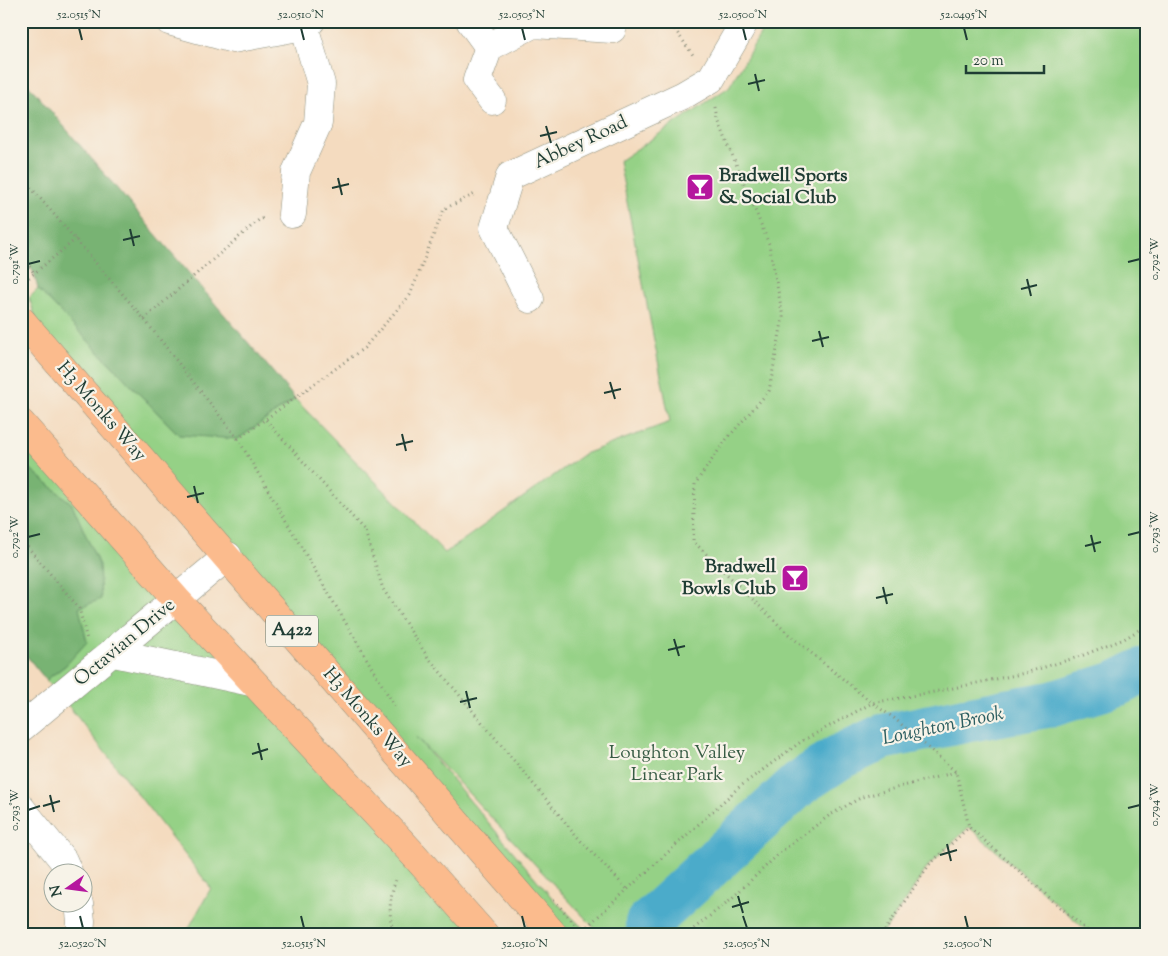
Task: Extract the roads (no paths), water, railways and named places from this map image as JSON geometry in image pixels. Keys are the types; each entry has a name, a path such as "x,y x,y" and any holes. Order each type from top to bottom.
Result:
{"main road":[{"name":"H3 Monks Way","path":"21,320 228,556 548,911"},
{"path":"21,423 251,682 414,855 485,935"}],"street":[{"path":"169,21 233,39 307,24 321,84 318,122 296,172 292,214"},
{"path":"470,21 489,47"},
{"name":"Abbey Road","path":"530,299 494,228 510,176 682,96 711,79 745,21"},
{"path":"492,100 478,80 489,47 533,24 612,29"},
{"name":"Octavian Drive","path":"21,728 114,653 228,556"},
{"path":"114,653 251,682"},
{"path":"21,808 65,864"},
{"path":"80,914 80,935"}],"waterway":[{"name":"Loughton Brook","path":"648,923 800,783 838,758 882,737 1052,704 1116,684 1147,669"}],"place":[{"name":"Bradwell Sports & Social Club","path":"700,187"},
{"name":"Bradwell Bowls Club","path":"795,578"}],"park label":[{"name":"Loughton Valley Linear Park","path":"677,764"}]}
